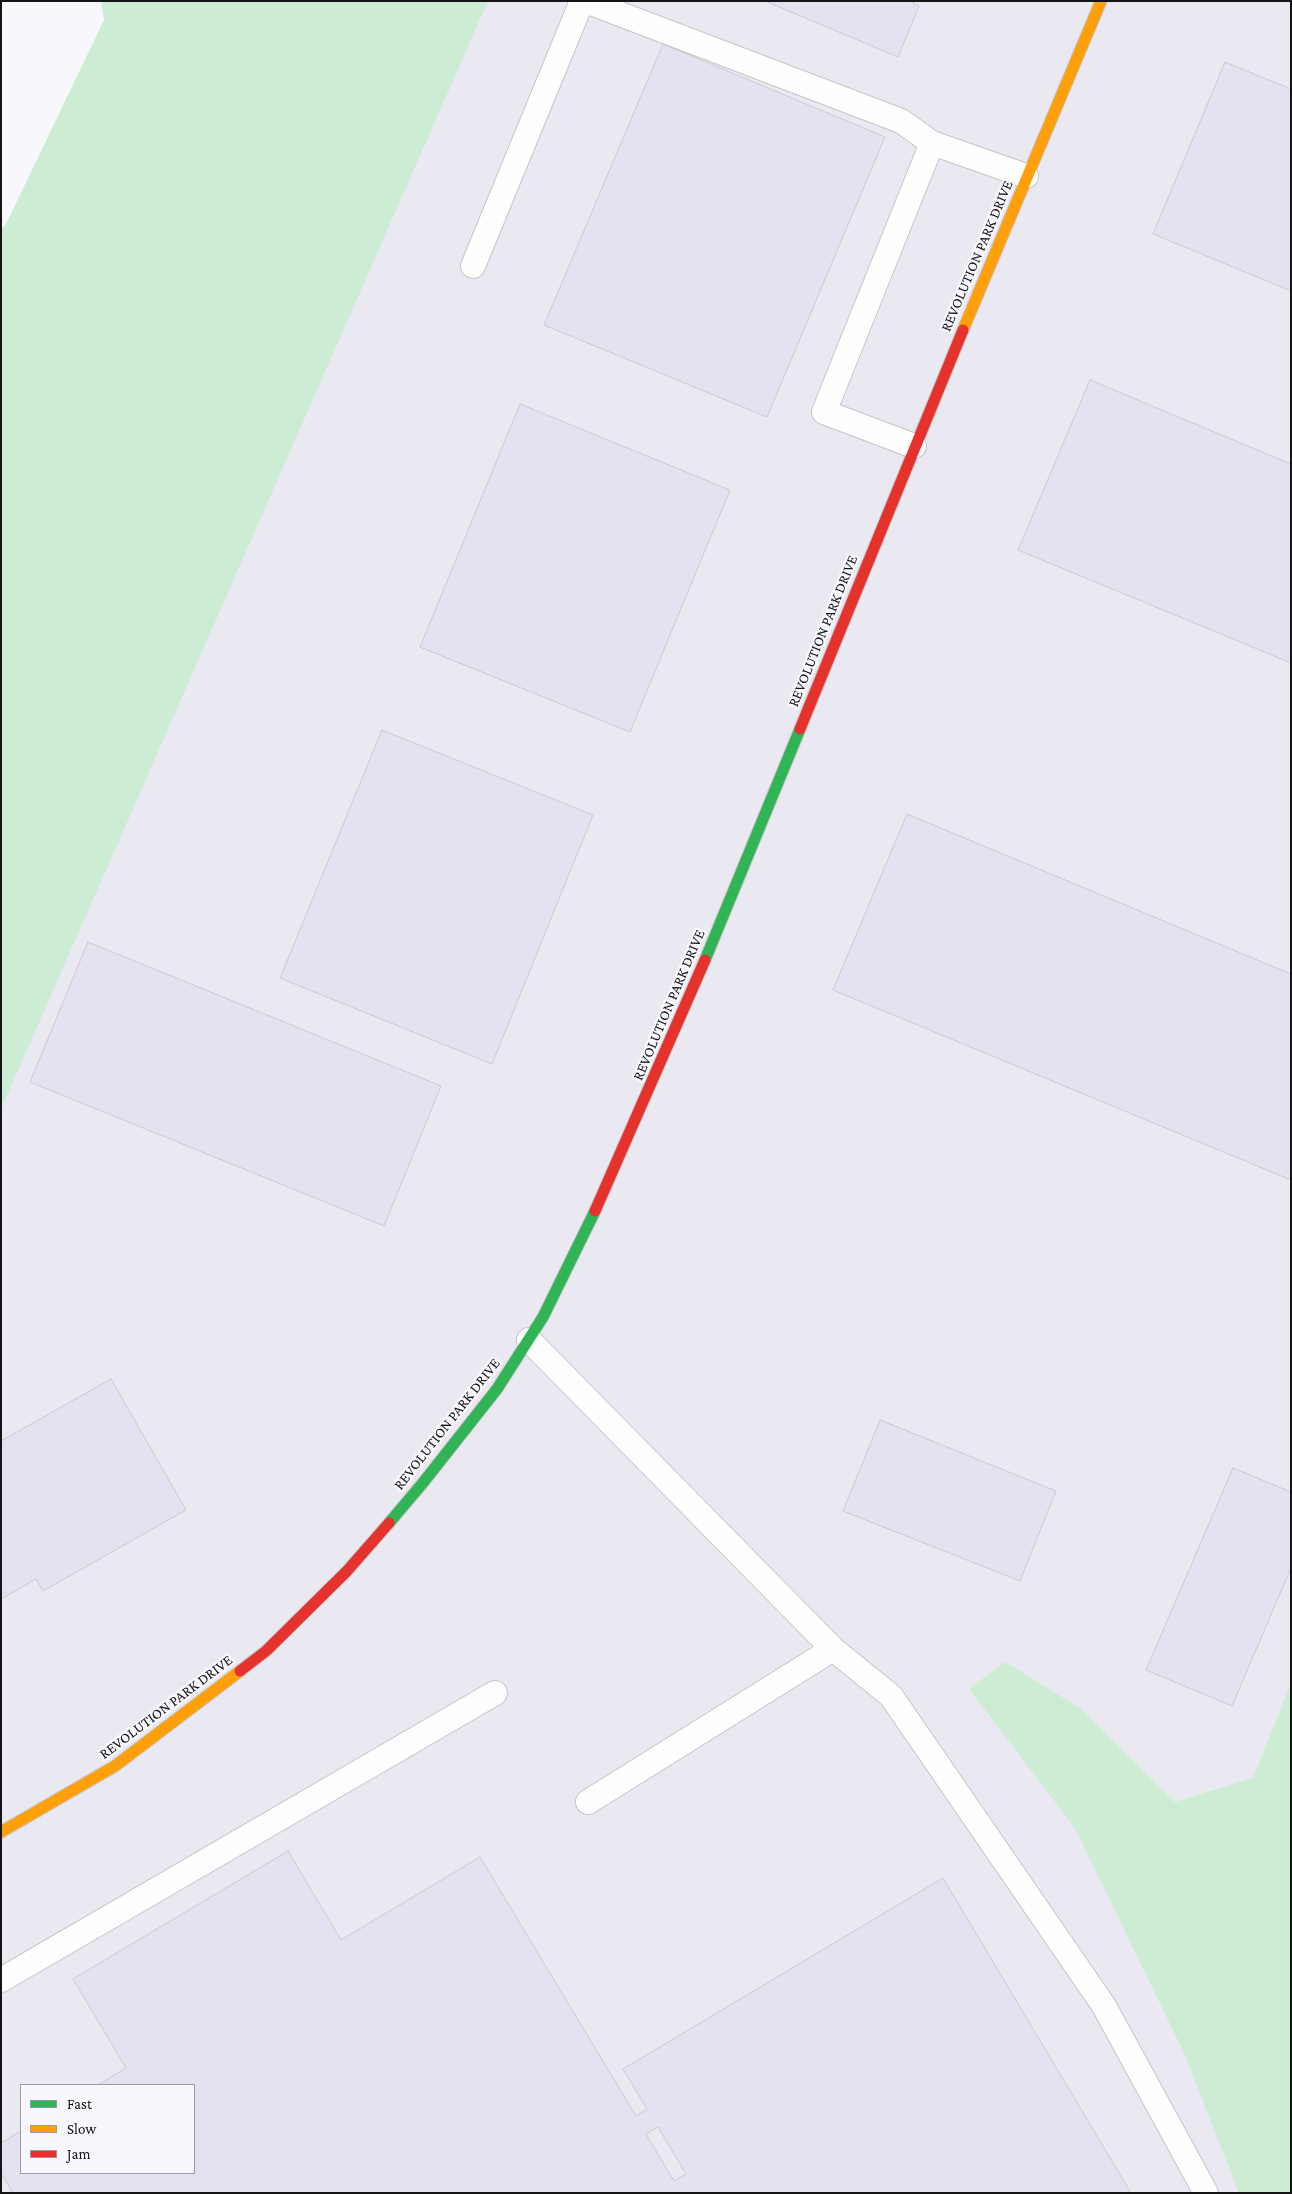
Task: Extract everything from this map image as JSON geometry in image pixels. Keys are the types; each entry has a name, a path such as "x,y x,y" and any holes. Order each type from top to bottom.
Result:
{"street":[{"name":"REVOLUTION PARK DRIVE","path":"1,1832 115,1766 181,1718 266,1651 347,1571 422,1484 497,1389 543,1317 611,1178 684,1011 843,626 914,446 1101,1"}],"lane":[{"path":"473,266 582,1"},
{"path":"586,1 900,122 932,143 1026,176"},
{"path":"914,446 824,412 932,143"},
{"path":"529,1340 833,1649 891,1696 1104,2006 1206,2193"},
{"path":"588,1802 833,1649"},
{"path":"1,1980 495,1693"}],"shaded area":[{"path":"460,1 1291,1 1291,2193 1,2193 1,981"}],"green space":[{"path":"101,1 488,1 1,1109 1,230 6,224 104,20"},
{"path":"1005,1662 1080,1708 1175,1802 1253,1778 1291,1683 1291,2193 1239,2193 1184,2053 1075,1828 969,1689"}],"building":[{"path":"765,1 914,1 913,3 919,6 898,57"},
{"path":"663,44 885,137 767,417 544,325"},
{"path":"1225,62 1291,89 1291,291 1153,234"},
{"path":"1090,380 1291,464 1291,663 1018,550"},
{"path":"520,404 730,490 630,732 420,647"},
{"path":"382,730 593,815 492,1064 280,978"},
{"path":"907,814 1291,974 1291,1180 833,990"},
{"path":"88,942 441,1086 384,1226 30,1082"},
{"path":"111,1379 186,1510 43,1591 36,1579 1,1599 1,1441"},
{"path":"880,1420 1056,1491 1020,1581 843,1511"},
{"path":"1233,1468 1291,1492 1291,1568 1232,1706 1146,1670"},
{"path":"288,1851 341,1940 480,1857 636,2116 647,2109 623,2069 943,1878 1131,2193 13,2193 1,2173 1,2143 20,2132 20,2174 195,2174 195,2084 100,2084 126,2068 73,1979","holes":["658,2127 686,2174 674,2181 646,2134"]}],"traffic: fast":[{"path":"705,960 800,729"},
{"path":"389,1523 497,1389 543,1317 595,1211"}],"traffic: slow":[{"path":"963,330 1101,1"},
{"path":"1,1832 115,1766 240,1671"}],"traffic: jam":[{"path":"800,729 963,330"},
{"path":"595,1211 705,960"},
{"path":"240,1671 266,1651 347,1571 389,1523"}]}
